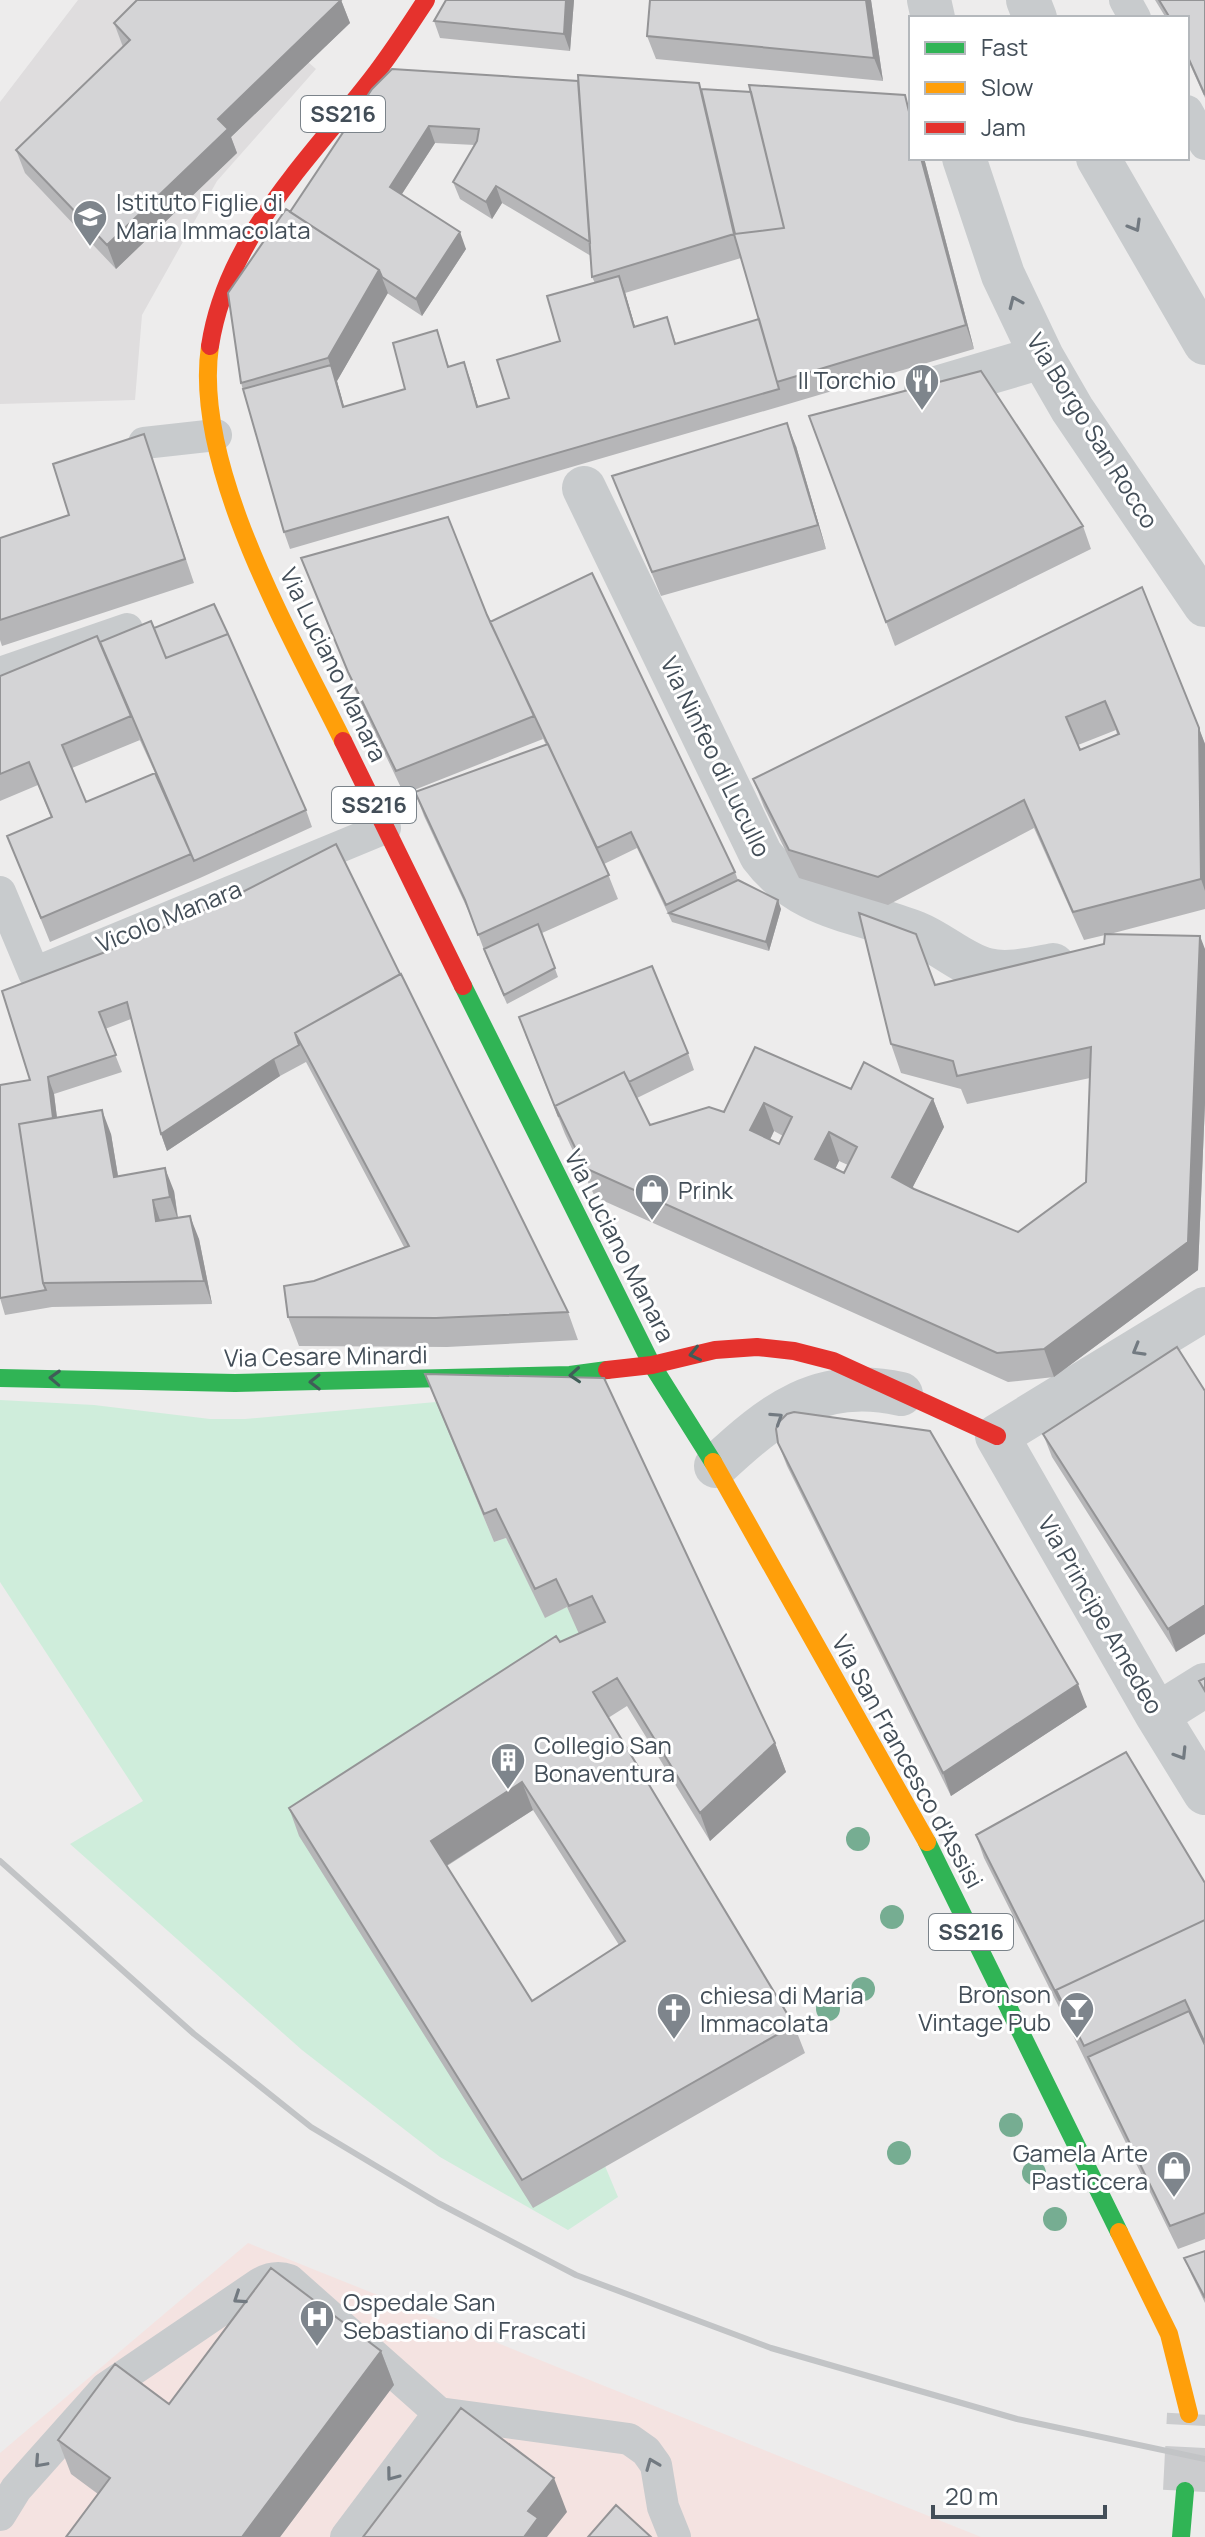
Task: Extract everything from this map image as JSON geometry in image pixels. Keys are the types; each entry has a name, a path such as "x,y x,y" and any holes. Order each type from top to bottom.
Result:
{"main road":[{"name":"Via Luciano Manara","path":"426,0 383,65 289,178 257,225 228,279 211,333 207,385 234,504 262,576 587,1239 652,1365"},
{"name":"Via Cesare Minardi","path":"0,1378 198,1383 570,1375 652,1365 715,1350 767,1348 833,1361 997,1436"},
{"name":"Via San Francesco d'Assisi","path":"652,1365 716,1466 927,1842 1169,2334 1189,2414"},
{"path":"1183,2537 1185,2491"}],"street":[{"name":"Via Borgo San Rocco","path":"965,160 1003,275 1042,357 1080,421 1205,605"},
{"path":"1099,160 1205,343"},
{"path":"912,395 1042,357"},
{"name":"Via Ninfeo di Lucullo","path":"584,488 761,855 777,874 811,899 916,933 990,971 1027,970 1086,958"},
{"path":"997,1436 1203,1317"},
{"path":"716,1466 773,1419 821,1393 856,1388 911,1397"},
{"name":"Via Principe Amedeo","path":"997,1436 1205,1793"},
{"path":"1157,1715 1205,1685"}],"lane":[{"path":"1189,115 1205,144"},
{"path":"144,443 216,435"},
{"path":"0,673 127,629"},
{"name":"Vicolo Manara","path":"0,892 34,973 385,828"},
{"path":"0,2515 16,2489 106,2388 259,2284 274,2278 289,2280 439,2413 629,2439 646,2451 656,2465 663,2507 675,2537"},
{"path":"346,2537 439,2413"}],"shaded area":[{"name":"Istituto Figlie di Maria Immacolata","path":"78,0 323,0 350,23 308,62 316,69 217,181 142,315 135,400 0,404 0,102"},
{"name":"Ospedale San Sebastiano di Frascati","path":"248,2243 981,2537 0,2537 0,2453"}],"green space":[{"path":"0,1400 94,1405 210,1419 245,1419 436,1402 494,1542 506,1538 545,1617 567,1607 580,1634 300,1836 605,2166 618,2197 568,2230 440,2157 302,2050 70,1844 143,1801 0,1582"}],"building":[{"path":"137,0 341,0 218,119 228,129 107,245 16,150 130,40 114,23"},
{"path":"446,0 566,0 564,34 434,21"},
{"path":"650,0 866,0 874,58 647,36"},
{"path":"1159,0 1205,0 1205,95 1189,59 1189,16 1169,16"},
{"path":"392,69 578,81 590,242 496,186 486,202 453,182 477,141 479,129 429,126 390,187 460,232 416,299 382,277 379,270 290,212 372,89"},
{"path":"578,75 699,83 734,234 592,277"},
{"path":"749,85 905,95 909,112 909,160 922,160 966,325 777,382 734,234 784,228"},
{"path":"701,89 751,92 784,228 735,234"},
{"path":"286,209 379,270 328,358 241,383 228,293"},
{"path":"619,276 634,327 667,317 675,344 759,319 779,389 284,532 243,389 331,365 343,407 405,389 393,343 437,330 448,367 464,362 477,407 509,398 497,360 560,341 547,296"},
{"path":"981,371 1083,526 886,622 809,416"},
{"path":"787,423 818,525 652,572 612,476"},
{"path":"144,434 185,559 0,620 0,538 69,515 53,464"},
{"path":"448,517 487,615 534,716 396,771 348,672 301,558"},
{"path":"592,573 735,872 666,905 631,832 597,848 490,622"},
{"path":"1142,587 1199,728 1201,879 1073,912 1024,800 878,877 789,850 753,779","holes":["1105,701 1119,734 1080,750 1066,717"]},
{"path":"214,604 228,634 166,658 154,628"},
{"path":"151,621 166,658 228,634 306,810 194,861 100,642"},
{"path":"97,636 131,716 62,745 86,802 155,773 191,854 41,918 7,836 52,817 29,762 0,774 0,676"},
{"path":"548,744 609,875 478,935 415,792"},
{"path":"336,844 400,974 295,1033 299,1045 161,1134 127,1002 99,1012 116,1055 48,1077 53,1118 19,1124 46,1290 0,1298 0,1085 30,1080 2,991 108,951 223,902"},
{"path":"738,880 778,900 766,942 669,913"},
{"path":"859,913 916,934 935,985 1104,944 1105,934 1200,936 1188,1242 1044,1349 997,1353 585,1168 555,1106 624,1072 650,1125 709,1107 724,1112 755,1047 851,1089 864,1062 933,1099 892,1177 914,1189 1018,1232 1086,1182 1091,1047 957,1076 953,1061 891,1044","holes":["764,1103 792,1117 779,1144 750,1130","829,1132 857,1147 844,1173 815,1159"]},
{"path":"538,924 555,968 504,995 484,949"},
{"path":"652,966 688,1053 629,1082 624,1072 555,1106 559,1117 519,1017"},
{"path":"401,974 568,1312 436,1318 288,1317 284,1286 314,1281 409,1246 295,1033"},
{"path":"102,1110 114,1177 165,1168 170,1197 153,1200 156,1221 190,1216 204,1281 43,1283 19,1124"},
{"path":"1177,1347 1205,1391 1205,1605 1168,1629 1043,1434"},
{"name":"Collegio San Bonaventura","path":"425,1374 604,1378 775,1743 700,1813 617,1678 593,1692 794,2025 522,2180 289,1808 556,1636 560,1642 605,1622 592,1596 569,1606 556,1579 535,1589 496,1509 484,1514","holes":["522,1782 625,1941 532,2001 431,1841"]},
{"path":"794,1412 930,1431 1078,1684 943,1773 778,1443 778,1423"},
{"path":"1126,1752 1205,1883 1205,1920 1056,1990 1060,2001 976,1835"},
{"path":"1205,1920 1205,2043 1185,2000 1084,2046 1056,1990"},
{"path":"1189,2011 1205,2045 1205,2213 1170,2226 1088,2057"},
{"path":"1205,2251 1205,2298 1184,2258"},
{"path":"271,2268 381,2351 242,2537 66,2537 110,2478 58,2440 115,2364 169,2404"},
{"path":"461,2408 554,2478 528,2511 538,2518 524,2537 363,2537"},
{"path":"616,2505 651,2537 588,2537"}],"tunnel":[{"path":"1185,2491 1189,2414"}],"railway":[{"path":"0,1861 194,2034 311,2127 438,2203 576,2275 771,2348 1017,2419 1205,2459"}],"traffic: fast":[{"path":"463,986 652,1365 713,1462"},
{"path":"0,1378 235,1383 570,1375 607,1370"},
{"path":"927,1842 1119,2232"},
{"path":"1181,2537 1185,2491"}],"traffic: slow":[{"path":"210,346 208,393 216,443 230,496 273,601 343,741"},
{"path":"713,1462 927,1842"},
{"path":"1119,2232 1169,2334 1189,2414"}],"traffic: jam":[{"path":"210,346 232,272 250,239 293,176 382,65 426,0"},
{"path":"343,741 463,986"},
{"path":"607,1370 652,1365 715,1350 757,1347 794,1351 833,1361 997,1436"}],"place":[{"name":"Istituto Figlie di Maria Immacolata","path":"90,248"},
{"name":"Il Torchio","path":"922,412"},
{"name":"Prink","path":"652,1222"},
{"name":"Collegio San Bonaventura","path":"508,1791"},
{"name":"Bronson Vintage Pub","path":"1077,2040"},
{"name":"chiesa di Maria Immacolata","path":"674,2041"},
{"name":"Gamela Arte Pasticcera","path":"1174,2199"},
{"name":"Ospedale San Sebastiano di Frascati","path":"317,2348"}]}
